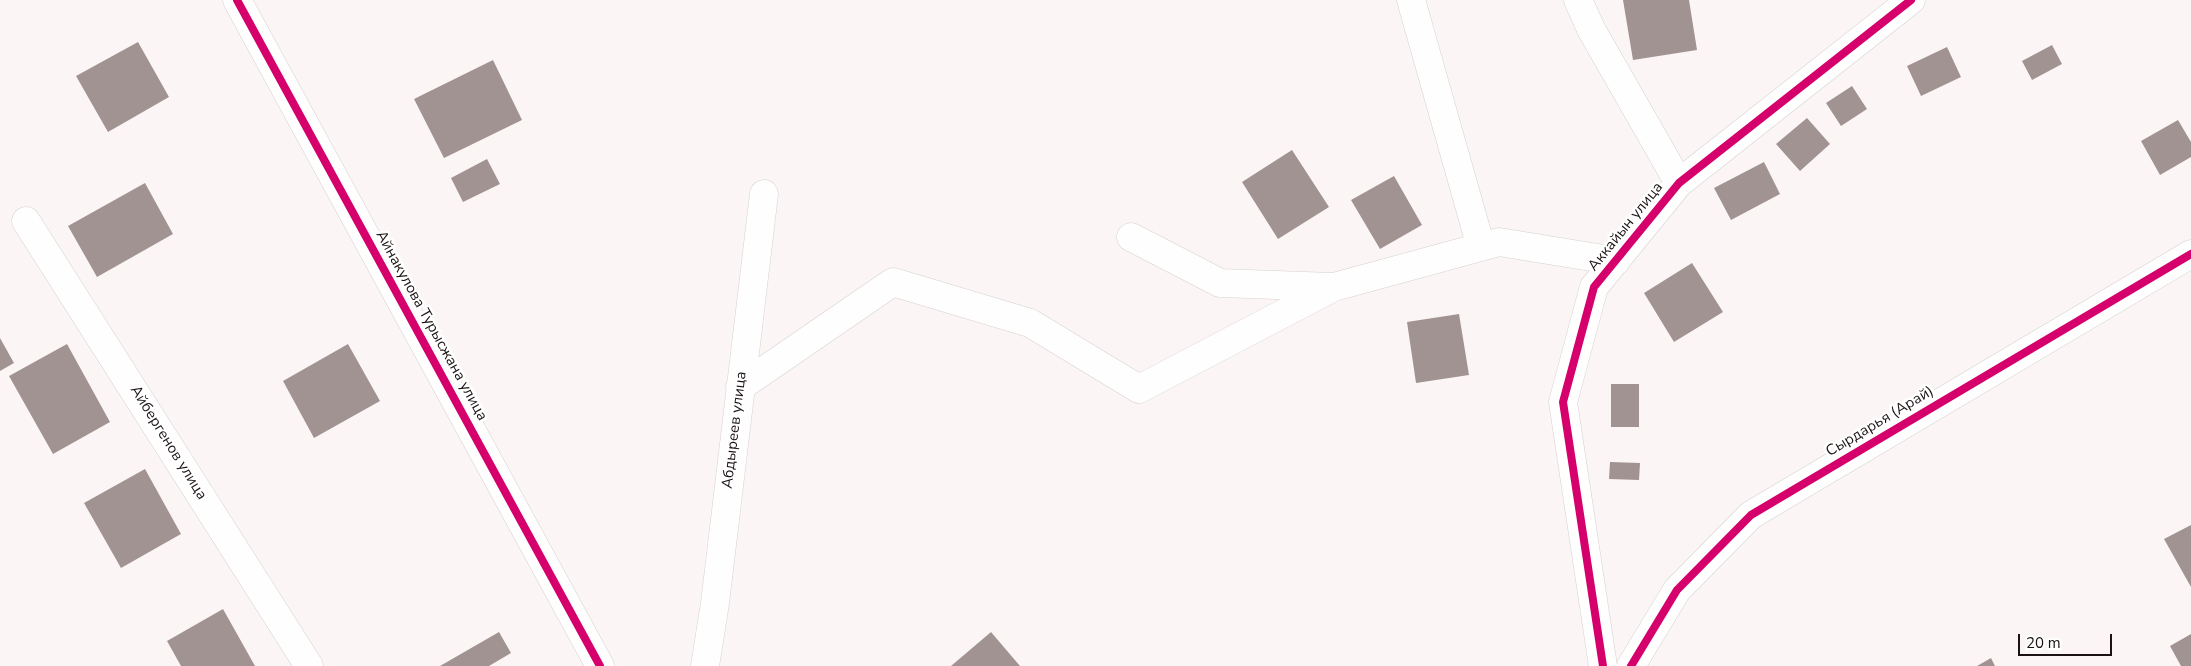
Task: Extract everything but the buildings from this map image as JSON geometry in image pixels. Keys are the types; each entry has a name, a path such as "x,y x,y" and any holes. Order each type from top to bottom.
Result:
{"street":[{"name":"Айнакулова Турысжана улица","path":"237,0 600,666"},
{"path":"1411,0 1480,247"},
{"path":"1578,0 1591,29 1679,183"},
{"name":"Аккайын улица","path":"1603,666 1563,402 1594,287 1679,183 1910,0"},
{"name":"Абдыреев улица","path":"705,666 715,602 764,194"},
{"name":"Айбергенов улица","path":"26,221 309,666"},
{"path":"1131,238 1220,283 1334,288"},
{"path":"740,387 893,282 1030,323 1140,389 1334,288 1480,247 1499,242 1616,261"},
{"name":"Сырдарья (Арай)","path":"1631,666 1677,590 1751,515 2191,254"}],"cycle path":[{"path":"237,0 600,666"},
{"path":"1603,666 1563,402 1594,287 1679,183 1911,0"},
{"path":"1631,666 1677,590 1751,515 2191,254"}]}
